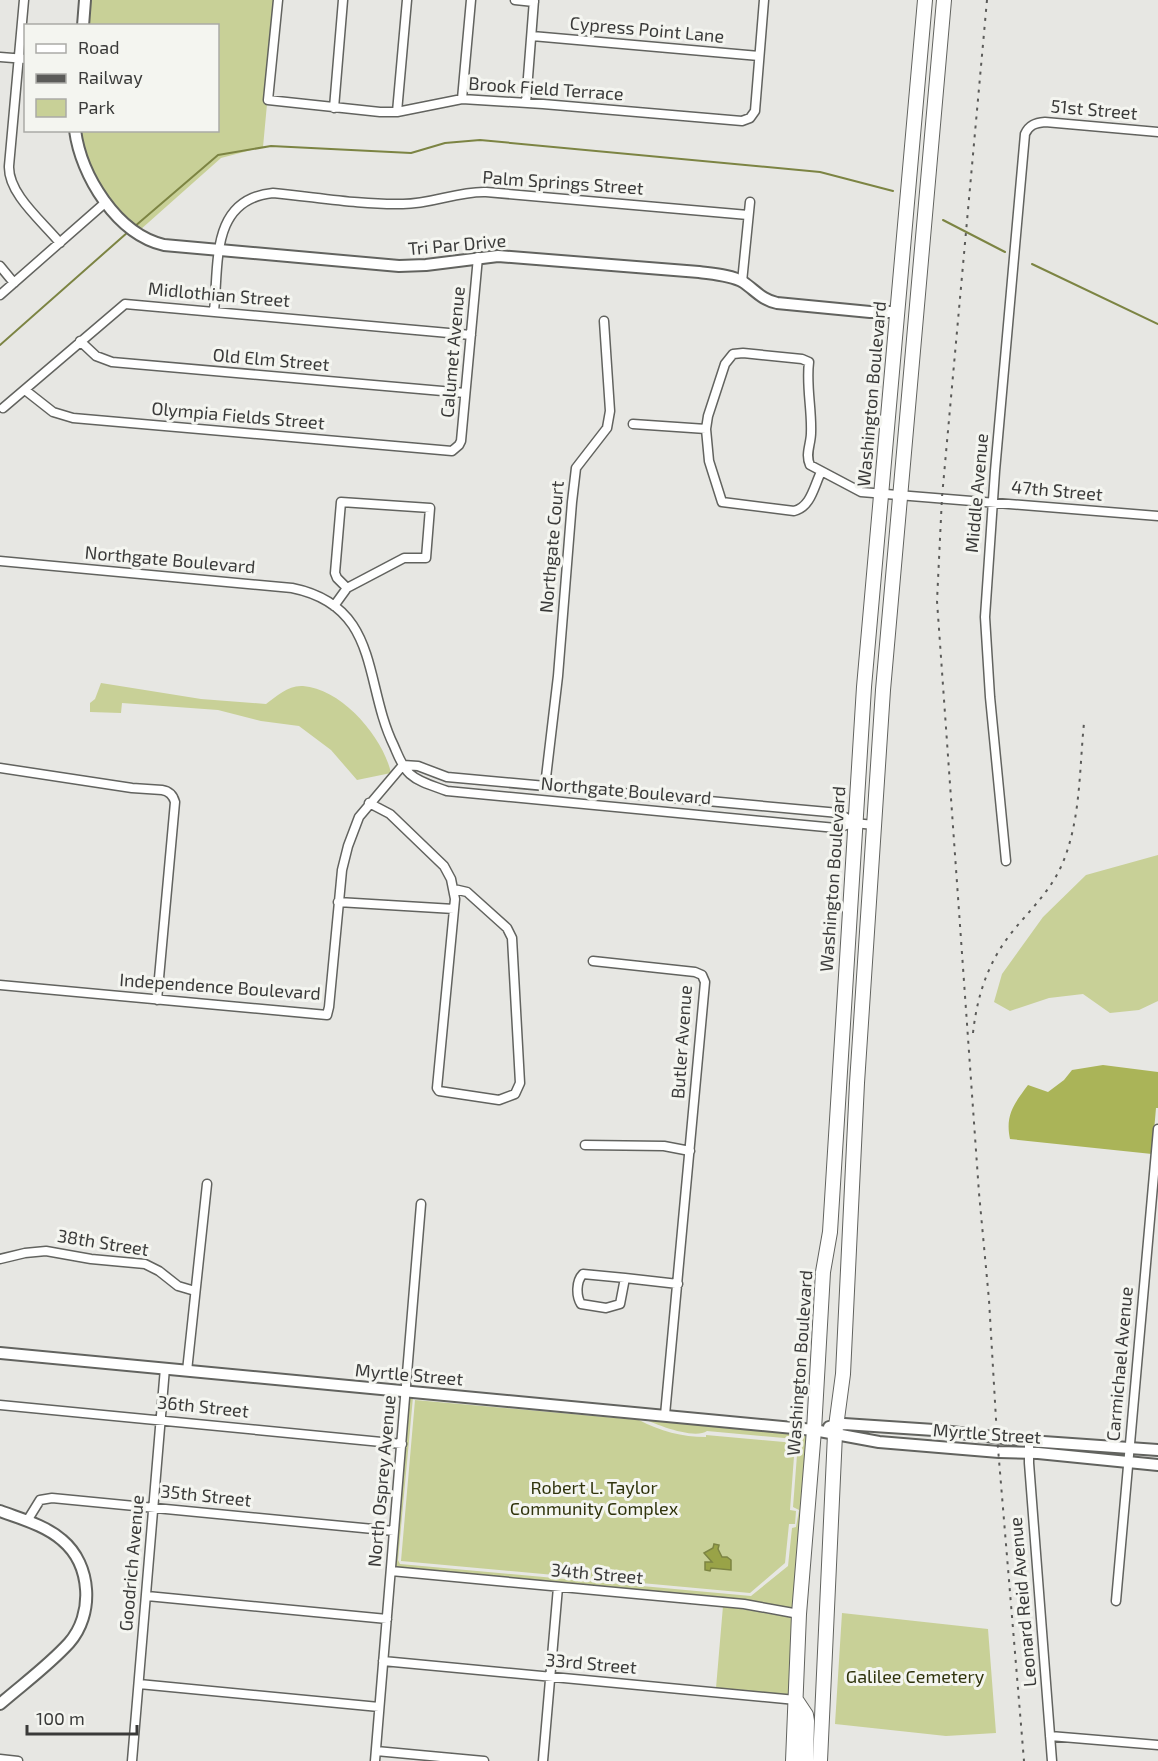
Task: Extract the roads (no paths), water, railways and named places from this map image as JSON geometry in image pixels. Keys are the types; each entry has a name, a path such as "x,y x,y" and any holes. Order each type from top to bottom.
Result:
{"main road":[{"name":"Washington Boulevard","path":"793,1761 799,1614 814,1430 823,1272 830,1232 864,687 925,0"},
{"path":"931,0 934,8 934,26 930,83 936,97"},
{"name":"Washington Boulevard","path":"820,1761 836,1430 843,1374 857,1083 883,690 944,0"},
{"path":"916,104 928,125 923,187 926,207"},
{"path":"898,312 911,333 905,412 907,423"},
{"path":"796,1700 806,1714 806,1761"}],"street":[{"path":"24,0 22,59 9,166 10,177 17,192 60,243"},
{"path":"83,24 85,0"},
{"name":"Brook Field Terrace","path":"278,0 268,100 334,108 397,112 462,99 742,122 750,118 755,111 759,56"},
{"path":"334,108 343,0"},
{"path":"397,112 407,0"},
{"path":"462,99 471,0"},
{"path":"515,0 534,1 526,103"},
{"path":"759,56 764,0"},
{"name":"Cypress Point Lane","path":"532,36 759,56"},
{"path":"0,57 22,59"},
{"name":"51st Street","path":"1028,128 1034,124 1045,123 1158,132"},
{"name":"Middle Avenue","path":"1006,861 990,697 985,617 1024,140 1028,128"},
{"name":"Tri Par Drive","path":"75,132 83,165 106,202 139,235 164,245 399,266 426,265 478,257 518,256 699,272 732,278 742,282 764,298 777,303 870,312 898,312"},
{"name":"Palm Springs Street","path":"214,311 222,230 229,216 236,208 253,197 273,193 403,204 431,202 469,192 486,192 748,215"},
{"path":"0,295 106,202"},
{"path":"742,282 750,202"},
{"name":"Calumet Avenue","path":"456,449 461,441 478,257"},
{"path":"0,266 14,283"},
{"name":"Midlothian Street","path":"3,408 125,304 471,335"},
{"name":"Northgate Court","path":"545,786 558,676 576,468 607,428 610,411 604,321"},
{"name":"Old Elm Street","path":"80,341 96,356 112,362 465,393"},
{"path":"743,353 809,362 807,386 811,431 808,461 812,468 821,472 807,503 795,511 722,502 709,461 706,429 725,364 733,354 743,353"},
{"name":"Olympia Fields Street","path":"25,390 53,412 73,418 447,452 456,449"},
{"path":"633,424 706,429"},
{"name":"47th Street","path":"821,472 861,492 1158,516"},
{"path":"334,606 347,588 405,558 426,558 430,508 340,502 335,573 347,588"},
{"name":"Northgate Boulevard","path":"0,561 292,588 316,595 334,606 348,619 362,639 385,728 403,765 420,781 447,791 836,828 854,823 874,825"},
{"name":"Northgate Boulevard","path":"403,765 418,766 447,777 839,813 854,823"},
{"name":"Independence Boulevard","path":"0,985 318,1016 327,1015 338,902 348,846 359,817 403,765"},
{"path":"0,768 132,788 162,790 174,798 157,1000"},
{"path":"369,803 390,814 444,866 454,889 437,1088 503,1099 515,1094 520,1083 512,938 507,928 467,892 454,889"},
{"path":"338,902 454,909"},
{"name":"Butler Avenue","path":"593,961 695,972 704,978 705,982 665,1415"},
{"name":"Carmichael Avenue","path":"1116,1601 1158,1129"},
{"path":"585,1145 664,1146 690,1150"},
{"path":"187,1371 207,1184"},
{"name":"North Osprey Avenue","path":"375,1761 421,1204"},
{"name":"38th Street","path":"0,1259 46,1251 91,1259 144,1264 159,1271 178,1286 195,1291"},
{"path":"625,1278 618,1306 592,1307 579,1301 578,1286 583,1274 625,1278 678,1284"},
{"name":"Myrtle Street","path":"0,1353 814,1430 836,1430 879,1442 1158,1465"},
{"name":"Goodrich Avenue","path":"132,1761 165,1368"},
{"name":"36th Street","path":"0,1405 402,1444"},
{"name":"Myrtle Street","path":"836,1430 844,1424 1158,1450"},
{"name":"Leonard Reid Avenue","path":"1029,1441 1052,1761"},
{"name":"35th Street","path":"27,1521 35,1505 45,1498 394,1531"},
{"path":"0,1511 48,1530 63,1541 76,1556 83,1572 87,1591 85,1610 80,1625 70,1642 0,1704"},
{"name":"34th Street","path":"391,1570 744,1604 799,1614"},
{"path":"543,1761 558,1587"},
{"path":"147,1596 387,1619"},
{"name":"33rd Street","path":"383,1661 796,1700"},
{"path":"139,1684 379,1707"},
{"path":"1050,1736 1158,1745"},
{"path":"376,1751 484,1761"},
{"path":"0,1759 18,1761"}],"waterway":[{"path":"134,227 218,155 271,146 411,153 445,143 480,140 820,172 893,191"},
{"path":"943,220 1005,252"},
{"path":"0,345 128,232"},
{"path":"1032,264 1158,324"}],"railway":[{"path":"987,0 942,497 937,601 997,1436 1024,1761"},
{"path":"973,1033 980,994 995,958 1009,936 1048,889 1066,854 1078,798 1084,723"}],"park label":[{"name":"Robert L. Taylor Community Complex","path":"594,1498"},
{"name":"Galilee Cemetery","path":"915,1677"}]}
